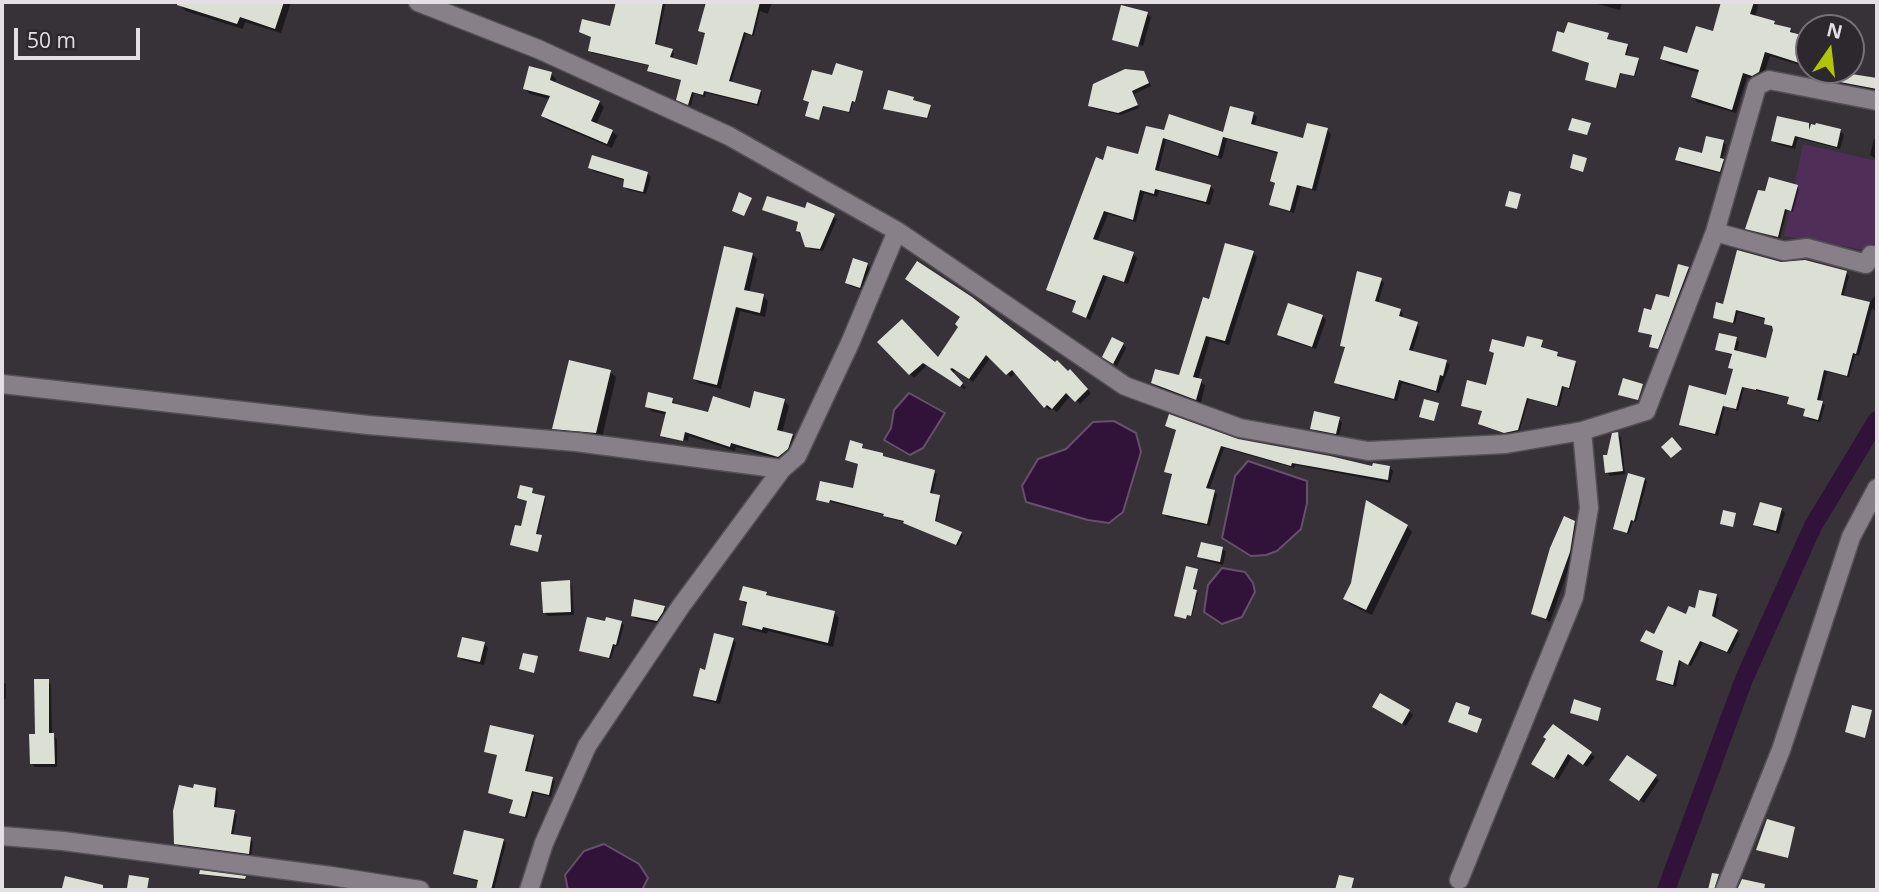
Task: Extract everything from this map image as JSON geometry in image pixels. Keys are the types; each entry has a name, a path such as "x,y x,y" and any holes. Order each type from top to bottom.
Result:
{"street":[{"path":"418,2 538,49 729,136 897,232 1125,386 1240,429 1368,451 1506,444 1582,431 1646,411 1715,232 1757,86 1769,80 1877,101"},
{"path":"529,890 544,843 587,746 681,606 782,469 797,456 850,343 897,232"},
{"path":"1715,232 1784,251 1807,248 1863,263 1868,262 1871,255 1877,256"},
{"path":"2,384 368,425 576,442 782,469"},
{"path":"1459,880 1574,597 1589,508 1582,431"},
{"path":"1725,890 1781,750 1850,537 1877,488"},
{"path":"2,836 63,841 420,890"}],"shaded area":[{"path":"1803,144 1877,161 1877,252 1784,236"},
{"path":"909,393 945,413 923,448 910,455 884,440 891,428 894,410"},
{"path":"1114,421 1136,433 1141,452 1123,512 1109,523 1088,520 1026,502 1022,486 1038,459 1066,449 1093,422"},
{"path":"1248,461 1307,481 1307,503 1301,529 1277,551 1266,555 1251,556 1222,538 1235,476"},
{"path":"1222,568 1245,572 1253,583 1255,592 1242,617 1222,624 1204,612 1208,585"},
{"path":"604,844 639,864 648,878 642,890 568,890 565,875 584,851"}],"building":[{"path":"177,2 284,2 275,29 240,17 237,24 177,5"},
{"path":"616,2 663,2 655,44 673,49 670,57 697,65 705,33 698,31 706,2 760,2 752,35 744,32 729,81 761,90 757,104 704,91 703,95 692,92 688,105 676,100 681,80 647,71 649,65 588,51 591,37 579,32 582,19 610,26"},
{"path":"1721,2 1754,2 1750,14 1775,21 1774,24 1791,28 1790,32 1795,33 1795,62 1765,52 1759,72 1752,76 1743,73 1732,110 1691,97 1699,70 1660,59 1664,46 1687,53 1696,26 1713,31"},
{"path":"1121,5 1148,12 1138,47 1112,40"},
{"path":"1568,22 1609,33 1607,39 1628,44 1625,55 1639,58 1634,76 1620,73 1616,88 1585,80 1589,63 1552,51 1557,31 1564,33"},
{"path":"836,63 863,71 855,102 852,101 849,112 823,106 819,120 805,116 809,102 803,100 812,70 832,75"},
{"path":"529,66 552,72 550,80 600,101 591,121 613,130 607,144 541,116 550,96 523,89"},
{"path":"1125,69 1144,71 1149,83 1132,91 1138,105 1118,113 1088,106 1093,84"},
{"path":"1865,76 1877,78 1877,89 1850,84 1865,84"},
{"path":"888,90 931,105 927,118 883,109"},
{"path":"1230,106 1254,112 1251,124 1303,138 1307,123 1328,128 1312,189 1297,185 1290,211 1269,205 1275,183 1270,181 1278,152 1223,137 1218,156 1163,138 1155,170 1211,185 1206,202 1155,189 1154,194 1140,190 1133,220 1104,211 1093,239 1134,252 1124,282 1103,275 1086,318 1072,312 1076,301 1046,290 1096,157 1103,160 1107,146 1138,154 1146,126 1164,130 1169,114 1223,132"},
{"path":"1777,116 1809,123 1809,130 1811,124 1816,123 1841,129 1837,147 1795,136 1792,146 1771,141"},
{"path":"1572,118 1591,123 1587,135 1568,130"},
{"path":"1706,136 1724,140 1720,158 1724,159 1720,172 1675,160 1679,147 1702,153"},
{"path":"1573,154 1587,158 1583,172 1570,168"},
{"path":"592,155 648,172 643,192 623,187 624,179 588,168"},
{"path":"1769,177 1798,185 1791,211 1785,209 1778,237 1745,229 1758,190 1765,191"},
{"path":"1509,191 1521,194 1517,209 1505,206"},
{"path":"739,192 752,198 744,216 732,211"},
{"path":"767,196 805,208 807,202 835,214 820,249 805,247 800,232 796,231 798,222 762,210"},
{"path":"1225,243 1254,251 1225,341 1206,336 1193,377 1202,379 1196,400 1151,383 1155,369 1179,375 1203,297 1209,299"},
{"path":"724,246 753,253 744,290 764,294 760,313 736,307 717,385 693,379"},
{"path":"1737,250 1781,262 1805,260 1847,271 1841,295 1870,302 1847,376 1824,370 1817,400 1823,401 1818,420 1803,416 1805,409 1787,404 1789,397 1756,389 1742,387 1736,409 1723,406 1733,369 1728,368 1732,354 1715,350 1719,333 1737,337 1734,350 1766,358 1773,330 1772,326 1764,324 1765,318 1736,310 1733,323 1713,318 1716,302 1723,304"},
{"path":"853,258 868,263 860,288 845,283"},
{"path":"917,261 972,297 1055,362 1057,360 1068,371 1070,369 1088,389 1075,402 1066,393 1052,409 1047,405 1044,408 1012,370 1006,375 986,355 969,379 950,369 963,383 960,387 923,363 909,375 877,342 902,319 938,357 958,327 955,324 960,317 905,279"},
{"path":"1678,264 1689,267 1658,349 1649,347 1652,335 1638,332 1644,308 1651,310 1656,294 1669,297"},
{"path":"1357,271 1382,278 1375,301 1401,309 1399,316 1418,322 1409,350 1447,360 1436,391 1399,380 1394,399 1334,383 1345,347 1340,346"},
{"path":"1288,303 1323,315 1312,347 1277,335"},
{"path":"1527,336 1543,340 1541,347 1558,352 1557,356 1576,361 1569,388 1562,386 1557,406 1527,398 1518,430 1504,433 1478,424 1482,411 1461,406 1467,380 1486,385 1494,353 1489,351 1492,339 1524,347"},
{"path":"1112,337 1124,343 1113,364 1102,357"},
{"path":"569,360 611,370 596,433 552,429"},
{"path":"1623,378 1643,384 1638,400 1618,395"},
{"path":"1689,385 1726,395 1715,434 1679,425"},
{"path":"754,391 785,399 777,430 793,434 788,449 778,457 731,443 730,447 685,432 683,441 660,436 666,412 645,407 648,392 673,398 672,403 708,412 713,396 750,408"},
{"path":"1424,399 1439,403 1434,421 1419,417"},
{"path":"1314,411 1340,417 1336,434 1310,429"},
{"path":"1169,414 1238,439 1372,466 1373,463 1390,466 1388,480 1292,463 1291,466 1221,446 1206,488 1215,490 1207,524 1162,514 1172,474 1164,472 1176,430 1165,426"},
{"path":"1618,432 1623,471 1605,473 1603,455 1607,455 1612,433"},
{"path":"1672,437 1682,449 1671,458 1661,447"},
{"path":"850,440 863,444 862,448 883,453 883,456 935,470 930,493 940,495 935,521 962,532 956,545 903,523 904,521 883,516 884,514 830,500 829,503 816,500 820,481 853,488 858,464 845,460"},
{"path":"1628,473 1645,478 1634,521 1631,520 1627,533 1613,529"},
{"path":"520,485 533,488 532,493 545,496 536,534 542,535 538,552 510,545 515,525 521,526 527,501 517,498"},
{"path":"1366,500 1408,525 1366,610 1343,599 1351,583"},
{"path":"1760,502 1782,508 1776,531 1753,525"},
{"path":"1723,510 1736,513 1733,527 1720,524"},
{"path":"1564,516 1575,521 1570,552 1546,619 1531,614 1550,548"},
{"path":"1201,542 1223,547 1220,562 1197,557"},
{"path":"1186,566 1198,569 1193,589 1197,590 1191,616 1187,615 1186,619 1174,616"},
{"path":"570,580 571,612 543,613 541,582"},
{"path":"743,586 767,592 766,595 835,611 828,643 763,627 762,630 742,625 747,602 739,600"},
{"path":"1699,590 1717,594 1712,616 1738,630 1727,652 1700,641 1688,665 1679,660 1673,685 1656,680 1663,651 1640,641 1646,630 1654,634 1668,606 1686,614 1689,606 1695,608"},
{"path":"634,599 665,606 657,621 631,616"},
{"path":"587,617 605,621 606,617 622,621 616,645 613,644 609,658 579,651"},
{"path":"714,633 734,638 716,701 693,696 700,668 705,670"},
{"path":"462,637 485,642 480,662 457,657"},
{"path":"523,653 538,656 534,673 519,669"},
{"path":"34,679 49,679 49,733 54,733 55,764 30,764 29,734 35,734"},
{"path":"1380,693 1410,710 1402,724 1372,707"},
{"path":"1574,699 1601,708 1598,721 1570,713"},
{"path":"1456,702 1470,707 1468,714 1482,719 1477,733 1448,722"},
{"path":"1852,705 1872,710 1865,738 1845,732"},
{"path":"1553,724 1592,752 1583,765 1568,754 1554,778 1531,764 1546,739 1543,737"},
{"path":"490,725 534,735 525,771 553,777 549,795 532,791 525,817 509,813 513,800 488,793 497,755 484,752"},
{"path":"1627,755 1657,775 1639,801 1609,780"},
{"path":"194,784 216,788 214,807 235,810 231,834 251,837 249,854 174,844 173,811 179,785 193,788"},
{"path":"1767,819 1795,827 1788,858 1756,850"},
{"path":"464,830 504,839 491,890 476,890 478,880 453,874"},
{"path":"200,870 246,876 245,879 199,874"},
{"path":"1712,873 1719,874 1714,890 1708,890"},
{"path":"129,875 149,878 147,890 127,888"},
{"path":"1339,875 1354,878 1351,890 1335,890"},
{"path":"65,876 103,885 103,890 62,888"},
{"path":"1742,879 1765,884 1764,890 1737,890"}],"waterway":[{"path":"1666,890 1744,679 1813,526 1877,420"}]}
